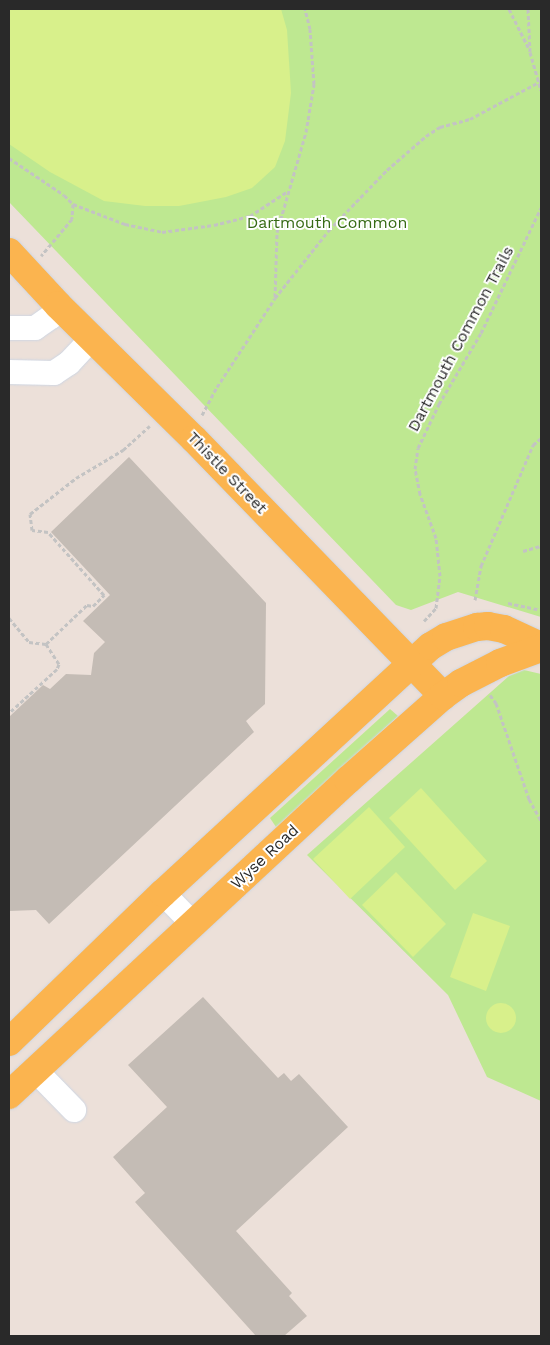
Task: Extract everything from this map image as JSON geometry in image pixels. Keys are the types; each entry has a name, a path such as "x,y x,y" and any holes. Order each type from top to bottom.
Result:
{"main road":[{"name":"Thistle Street","path":"9,252 58,305 205,450 443,696"},
{"name":"Wyse Road","path":"9,1042 163,893 411,662 440,640 477,627 504,629 541,647"},
{"name":"Wyse Road","path":"9,1095 356,773 443,696 461,683 500,662 541,647"}],"lane":[{"path":"9,328 35,328 51,316 58,305"},
{"path":"9,372 54,373 69,363 92,338"},
{"path":"163,893 193,924"},
{"path":"35,1070 74,1110"}],"path":[{"path":"274,298 277,232 306,132 314,84 310,29 305,9"},
{"path":"509,9 530,52 540,81 541,90"},
{"path":"528,9 530,52"},
{"path":"196,410 201,416 206,411 217,388 274,298 329,230 387,170 426,136 440,127 470,119 540,81"},
{"path":"9,158 64,195 73,204 117,222 162,232 214,225 250,216 288,191"},
{"path":"27,272 66,228 72,219 73,204"},
{"name":"Dartmouth Common Trails","path":"420,626 436,608 440,576 436,538 420,494 416,470 418,448 439,404 481,333 541,208"},
{"path":"46,644 87,605 93,606 104,595 48,532 32,530 30,514 76,478 123,450 148,427 154,425"},
{"path":"475,600 481,566 533,445 541,438"},
{"path":"523,552 541,546"},
{"path":"508,603 541,610"},
{"path":"9,618 30,642 46,644 59,664 57,669 9,713"},
{"path":"487,692 496,703 529,799 541,821"}],"green space":[{"name":"Dartmouth Common","path":"9,9 541,9 541,617 458,592 411,610 396,605 9,202"},
{"path":"9,9 281,9 287,30 291,93 285,141 275,167 252,188 226,197 179,206 145,206 104,201 50,172 9,144"},
{"path":"524,670 541,674 541,1101 487,1077 448,995 307,855 509,676"},
{"path":"390,709 398,716 276,827 270,818"},
{"path":"421,788 487,861 455,890 389,818"},
{"path":"369,807 405,847 350,899 313,859"},
{"path":"396,872 446,924 413,957 362,905"},
{"path":"473,913 510,926 486,991 450,977"},
{"path":"501,1003 511,1008 516,1018 511,1028 501,1033 491,1028 486,1018 491,1008"}],"building":[{"path":"129,457 266,603 265,704 246,721 254,732 49,924 36,910 9,911 9,717 43,685 50,689 66,674 91,675 94,653 105,642 83,621 110,595 51,532"},
{"path":"203,997 278,1078 284,1073 291,1081 299,1074 348,1127 236,1231 292,1293 289,1296 307,1316 284,1336 256,1336 135,1202 145,1193 113,1157 167,1107 128,1065"}]}
